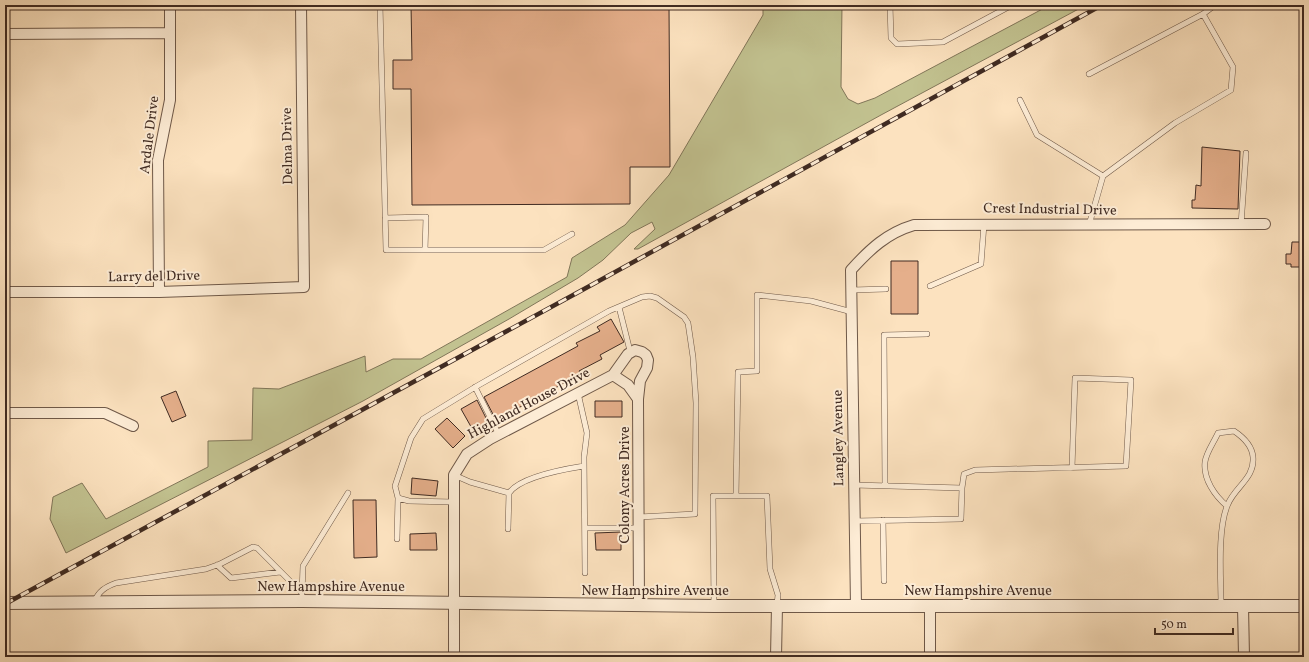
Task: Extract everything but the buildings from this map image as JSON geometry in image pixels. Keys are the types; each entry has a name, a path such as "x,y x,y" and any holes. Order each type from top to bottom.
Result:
{"street":[{"name":"Ardale Drive","path":"159,292 158,160 170,100 170,5"},
{"name":"Delma Drive","path":"301,5 304,287"},
{"path":"5,34 170,33"},
{"name":"Crest Industrial Drive","path":"852,270 880,241 897,230 914,224 984,223 1089,226 1265,224"},
{"name":"Langley Avenue","path":"852,270 856,606"},
{"name":"Larry del Drive","path":"5,292 159,292 304,287"},
{"path":"630,351 613,375 628,384 638,398"},
{"name":"Colony Acres Drive","path":"630,351 642,352 646,355 648,360 647,368 640,380 638,398 640,606"},
{"name":"Highland House Drive","path":"454,657 454,475 467,454 499,435 613,375"},
{"path":"5,413 105,413 133,426"},
{"name":"New Hampshire Avenue","path":"5,604 302,597 454,603 640,606 1304,606"},
{"path":"776,657 777,606"},
{"path":"930,606 930,657"},
{"path":"1243,606 1244,657"}],"lane":[{"path":"380,5 386,250 544,250 572,234"},
{"path":"890,5 891,38 897,44 943,42 1012,5"},
{"path":"1089,74 1203,14 1215,5"},
{"path":"1089,226 1103,176 1176,123 1231,90 1233,67 1203,14"},
{"path":"1020,100 1037,135 1103,176"},
{"path":"1241,225 1246,153"},
{"path":"385,218 426,217 426,250"},
{"path":"930,286 981,264 984,223"},
{"path":"852,290 886,289"},
{"path":"736,496 738,372 757,371 757,295 811,301 852,312"},
{"path":"397,539 398,498 395,486 411,438 423,419 475,387 619,307 642,297 650,296 657,298 679,313 688,322 693,357 696,403 695,514 639,517"},
{"path":"619,307 630,351"},
{"path":"885,486 884,335 927,334"},
{"path":"854,521 961,520 964,474 975,470 1072,468 1126,466 1131,380 1075,378 1072,468"},
{"path":"475,387 499,435"},
{"path":"578,394 587,433 584,466 585,573"},
{"path":"1221,606 1220,553 1225,511 1232,495 1250,475 1253,457 1247,440 1234,431 1218,433 1205,461 1206,475 1217,498 1227,506"},
{"path":"508,529 509,493 512,488 540,475 584,466"},
{"path":"454,475 470,482 509,493"},
{"path":"854,485 962,488"},
{"path":"302,597 303,566 348,492"},
{"path":"714,606 713,496 767,496 770,569 778,595 777,606"},
{"path":"398,498 409,501 453,502"},
{"path":"883,520 884,582"},
{"path":"585,528 639,528"},
{"path":"94,602 97,594 105,587 116,583 217,566 255,547 302,597"},
{"path":"217,566 231,578 280,572"}],"green space":[{"path":"763,5 842,5 841,87 848,99 858,104 875,98 1050,5 1086,5 881,115 638,249 634,249 655,229 652,222 631,233 603,260 578,278 509,319 363,401 66,553 50,519 53,497 82,483 106,519 208,467 208,441 252,440 253,388 279,389 365,356 366,372 393,359 421,359 567,277 572,258 625,225 669,175 763,15"}],"railway":[{"path":"5,604 1102,5"}]}
